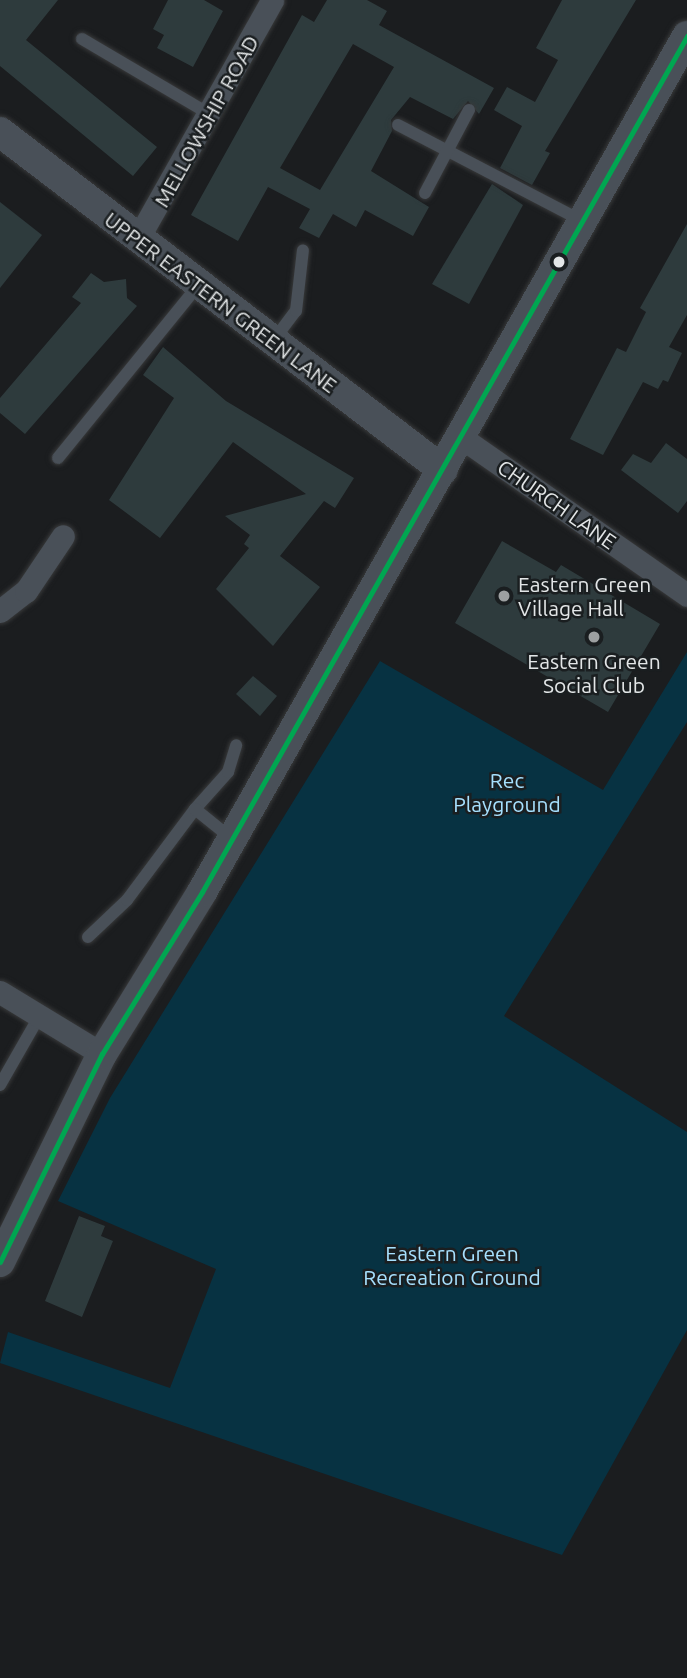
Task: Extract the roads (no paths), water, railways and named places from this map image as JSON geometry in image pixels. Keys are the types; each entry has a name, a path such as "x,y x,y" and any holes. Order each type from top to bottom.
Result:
{"street":[{"name":"MELLOWSHIP ROAD","path":"137,240 212,116 272,0"},
{"path":"0,1262 102,1055 233,839 687,36"},
{"name":"UPPER EASTERN GREEN LANE","path":"3,140 443,470"},
{"name":"CHURCH LANE","path":"462,438 687,595"},
{"path":"0,611 26,591 63,536"},
{"path":"0,992 102,1055"}],"lane":[{"path":"82,39 212,116"},
{"path":"425,193 469,110"},
{"path":"398,125 584,222"},
{"path":"273,341 296,311 303,250"},
{"path":"58,458 198,286"},
{"path":"88,937 127,900 195,810 228,772 236,745"},
{"path":"195,810 233,839"},
{"path":"0,1084 39,1017"}],"place":[{"name":"Eastern Green Village Hall","path":"504,596"},
{"name":"Eastern Green Social Club","path":"594,637"}],"park label":[{"name":"Rec Playground","path":"507,792"},
{"name":"Eastern Green Recreation Ground","path":"452,1265"}]}
